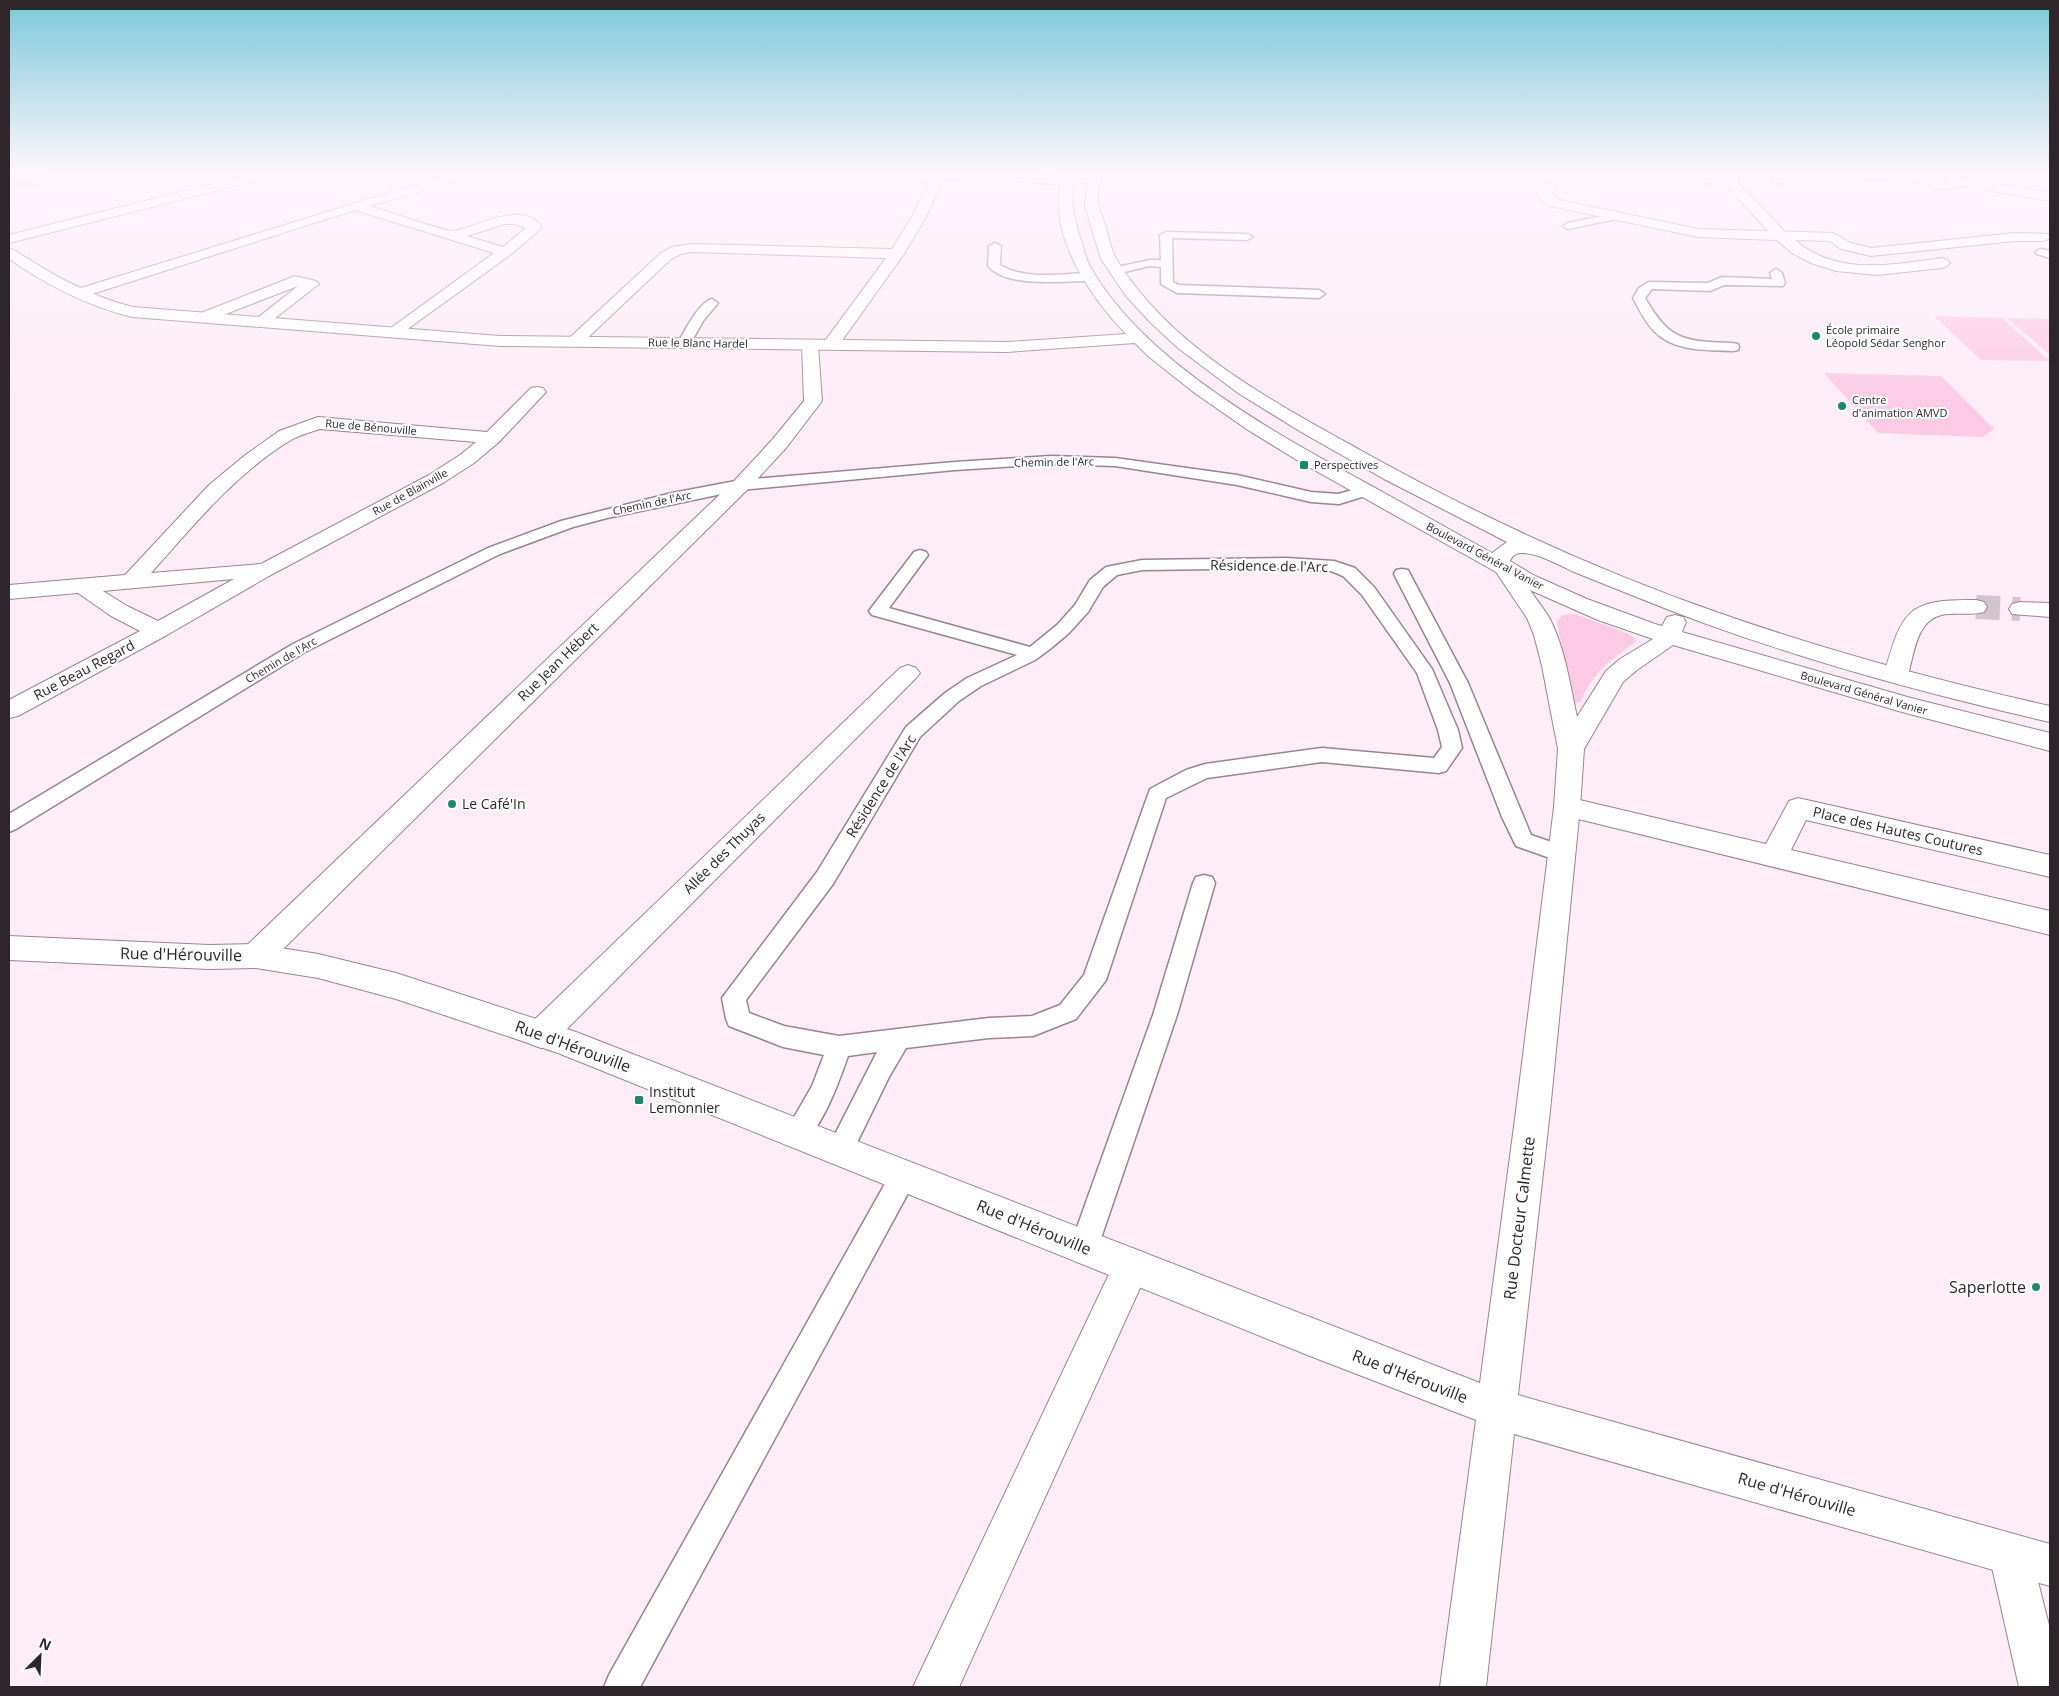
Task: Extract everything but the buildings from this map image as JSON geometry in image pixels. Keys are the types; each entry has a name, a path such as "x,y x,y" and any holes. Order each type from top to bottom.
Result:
{"street":[{"name":"Rue le Blanc Hardel","path":"11,254 59,284 101,303 132,312 392,333 500,341 1007,347 1138,338"},
{"path":"80,293 203,254"},
{"path":"392,333 502,254"},
{"path":"573,342 669,254"},
{"path":"820,345 897,254"},
{"name":"Boulevard Général Vanier","path":"1077,254 1087,277 1100,296 1138,338 1173,368 1238,415 1367,491 1558,595 1606,615 1670,636 1887,700 2050,742"},
{"name":"Boulevard Général Vanier","path":"1107,254 1131,291 1165,328 1246,392 1412,488 1535,548 1665,601 1793,646 1896,675 2050,714"},
{"path":"1802,254 1808,258 1855,270 1892,270 1959,261"},
{"name":"Rue le Blanc Hardel","path":"202,318 295,281 311,284 258,323"},
{"name":"Rue Jean Hébert","path":"256,956 741,485 779,444 813,401 812,372 808,359 820,345"},
{"name":"Rue de Blainville","path":"159,630 436,479 467,459 492,438 538,392"},
{"name":"Rue de Bénouville","path":"132,581 216,489 251,460 286,435 318,423 492,438"},
{"path":"1502,566 1500,557 1510,548 1518,545 1535,548"},
{"name":"Rue Docteur Calmette","path":"1463,1687 1567,807 1571,749 1554,666 1545,635 1538,618 1502,566"},
{"name":"Rue de Blainville","path":"9,592 266,570"},
{"path":"82,585 93,594 141,623 159,630"},
{"path":"1665,601 1671,607 1675,618 1670,636"},
{"path":"1896,675 1906,637 1922,614 1943,607 1976,607"},
{"path":"2020,609 2050,610"},
{"name":"Rue Beau Regard","path":"9,710 159,630"},
{"name":"Rue Docteur Calmette","path":"1571,749 1611,682 1620,671 1662,644 1670,636"},
{"name":"Allée des Thuyas","path":"541,1034 908,673"},
{"path":"1567,807 2050,923"},
{"name":"Place des Hautes Coutures","path":"1774,856 1798,808 2050,866"},
{"name":"Rue d'Hérouville","path":"9,948 209,957 256,956 318,966 396,986 541,1034 798,1133 1497,1410 2050,1565"},
{"path":"936,1687 1132,1266"},
{"path":"2010,1554 2042,1687"}],"lane":[{"path":"995,254 994,266 1000,271 1012,275 1030,277 1087,277"},
{"path":"1166,254 1166,284 1177,289 1319,294"},
{"path":"1116,270 1150,263 1166,264"},
{"path":"1733,348 1695,345 1670,338 1658,328 1638,298 1649,286 1710,287 1722,281 1779,283 1776,273"},
{"path":"684,343 698,319 712,303"},
{"name":"Chemin de l'Arc","path":"9,824 299,648 453,570 494,551 567,524 672,498 741,485 955,466 1051,460 1124,463 1237,480 1311,497 1339,499 1367,491"},
{"path":"920,555 878,611 1032,653"},
{"name":"Résidence de l'Arc","path":"839,1047 783,1036 738,1019 734,998 825,878 913,732 952,697 974,682 1032,653 1063,629 1082,608 1096,584 1112,570 1142,565 1319,564 1334,566 1349,572 1368,591 1426,673 1448,730 1452,748 1439,766 1322,756 1205,771 1193,775 1157,794 1094,980 1068,1012 1033,1026 989,1028 935,1036 899,1038"},
{"path":"1402,574 1424,620 1459,683 1474,724 1523,840 1561,854"},
{"path":"1084,1247 1165,1015 1204,883"},
{"path":"798,1133 823,1090 839,1047 899,1038"},
{"path":"840,1150 880,1069 899,1038"},
{"path":"620,1687 904,1175"}],"shaded area":[{"path":"1934,316 2002,318 2050,361 1981,360"},
{"path":"2007,318 2050,319 2050,355"},
{"path":"1824,373 1941,376 1994,429 1982,437 1878,433"},
{"path":"1575,614 1629,634 1636,642 1619,654 1597,674 1581,701 1575,704 1573,703 1557,622 1562,615"}],"tunnel":[{"path":"1976,607 2020,609"}],"place":[{"name":"École primaire Léopold Sédar Senghor","path":"1816,336"},
{"name":"Centre d'animation AMVD","path":"1842,406"},
{"name":"Perspectives","path":"1304,465"},
{"name":"Le Café'In","path":"452,804"},
{"name":"Institut Lemonnier","path":"639,1100"},
{"name":"Saperlotte","path":"2036,1287"}]}
